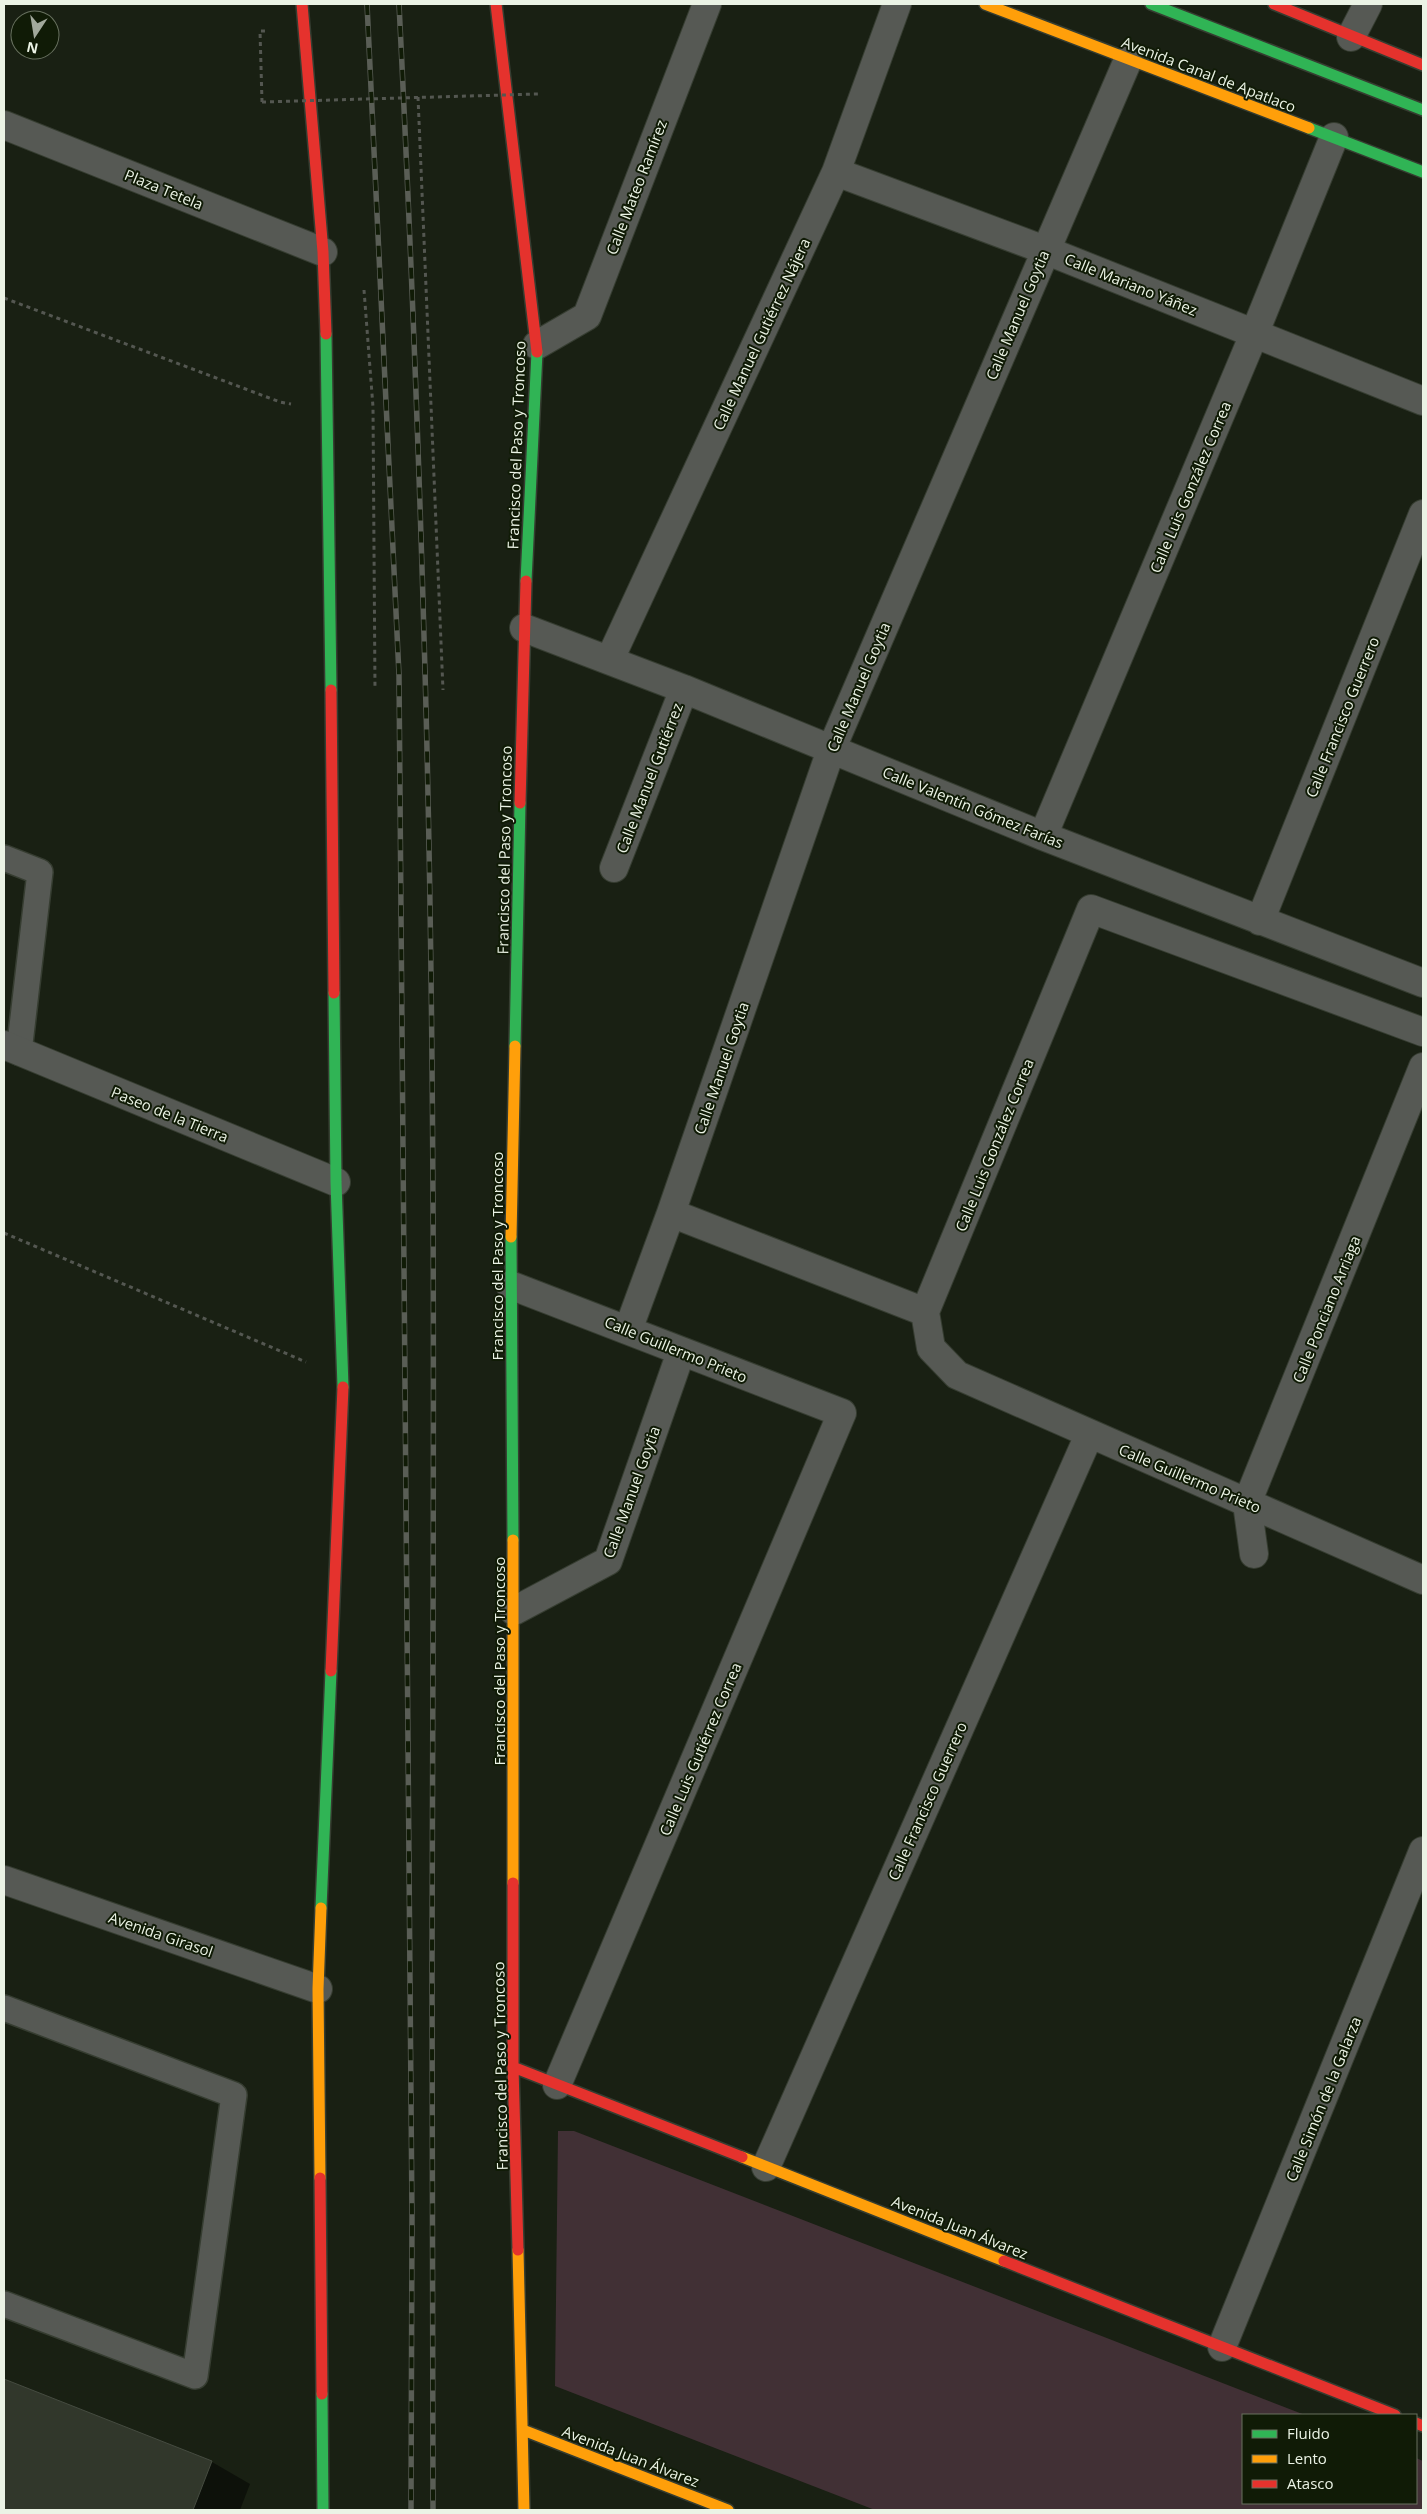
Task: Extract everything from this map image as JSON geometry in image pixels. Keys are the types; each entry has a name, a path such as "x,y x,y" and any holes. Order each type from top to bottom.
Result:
{"main road":[{"path":"302,4 323,252 328,410 336,1182 343,1378 318,1989 323,2510"},
{"name":"Francisco del Paso y Troncoso","path":"496,4 536,345 524,628 510,1285 514,1611 514,2067 524,2510"},
{"name":"Avenida Canal de Apatlaco","path":"985,4 1423,172"},
{"path":"1151,4 1423,110"},
{"path":"1274,4 1423,65"},
{"name":"Avenida Juan Álvarez","path":"514,2067 1392,2414"},
{"name":"Avenida Juan Álvarez","path":"523,2430 728,2510"}],"street":[{"name":"Calle Mateo Ramírez","path":"536,345 587,316 707,4"},
{"name":"Calle Manuel Gutiérrez Nájera","path":"610,659 836,172 897,4"},
{"path":"1351,37 1368,4"},
{"name":"Calle Manuel Goytia","path":"628,1330 671,1213 831,750 1128,60"},
{"name":"Plaza Tetela","path":"4,125 323,252"},
{"name":"Calle Luis González Correa","path":"1043,836 1255,332 1334,138"},
{"name":"Calle Mariano Yáñez","path":"836,172 1045,250 1255,332 1423,401"},
{"name":"Calle Francisco Guerrero","path":"1260,920 1423,514"},
{"name":"Calle Valentín Gómez Farías","path":"524,628 610,659 1043,836 1423,983"},
{"name":"Calle Manuel Gutiérrez","path":"614,868 684,689"},
{"name":"Calle Luis González Correa","path":"925,1312 1091,909 1423,1032"},
{"name":"Paseo de la Tierra","path":"11,1048 336,1182"},
{"name":"Calle Ponciano Arriaga","path":"1254,1554 1247,1503 1423,1067"},
{"path":"671,1213 925,1312"},
{"name":"Calle Guillermo Prieto","path":"510,1285 842,1413"},
{"name":"Calle Guillermo Prieto","path":"925,1312 931,1348 957,1376 1423,1580"},
{"name":"Calle Manuel Goytia","path":"514,1611 608,1561 681,1352"},
{"name":"Calle Luis Gutiérrez Correa","path":"557,2085 842,1413"},
{"name":"Calle Francisco Guerrero","path":"766,2167 1089,1435"},
{"name":"Calle Simón de la Galarza","path":"1222,2347 1423,1851"},
{"name":"Avenida Girasol","path":"4,1880 318,1989"}],"lane":[{"path":"4,858 40,872 11,1048"},
{"path":"4,2008 234,2095 195,2376 4,2304"}],"path":[{"path":"260,31 262,102 538,94"},
{"path":"418,98 443,690"},
{"path":"4,298 280,402 328,410"},
{"path":"374,666 375,689"},
{"path":"4,1233 343,1378"}],"shaded area":[{"path":"558,2131 574,2131 1302,2414 1242,2414 1242,2504 1417,2504 1417,2458 1423,2461 1423,2510 875,2510 555,2386"}],"building":[{"path":"4,2379 212,2461 193,2510 4,2510"}],"railway":[{"path":"367,4 399,675 412,2217 411,2510"},
{"path":"399,4 420,504 429,833 433,1157 433,2510"}],"traffic: fast":[{"path":"1151,4 1423,110"},
{"path":"1309,128 1423,172"},
{"path":"326,334 331,690"},
{"path":"526,581 537,352"},
{"path":"515,1046 520,803"},
{"path":"334,993 336,1182 343,1387"},
{"path":"511,1237 513,1540"},
{"path":"321,1908 331,1671"},
{"path":"322,2394 323,2510"}],"traffic: slow":[{"path":"985,4 1309,128"},
{"path":"511,1237 515,1046"},
{"path":"513,1540 513,1883"},
{"path":"320,2178 318,1989 321,1908"},
{"path":"742,2157 1004,2261"},
{"path":"518,2250 524,2510"},
{"path":"523,2430 728,2510"}],"traffic: jam":[{"path":"302,4 323,252 326,334"},
{"path":"496,4 537,352"},
{"path":"1274,4 1423,65"},
{"path":"520,803 526,581"},
{"path":"331,690 334,993"},
{"path":"331,1671 343,1387"},
{"path":"513,1883 513,2067 518,2250"},
{"path":"513,2067 742,2157"},
{"path":"320,2178 322,2394"},
{"path":"1004,2261 1392,2414"},
{"path":"1417,2423 1423,2426"}]}
